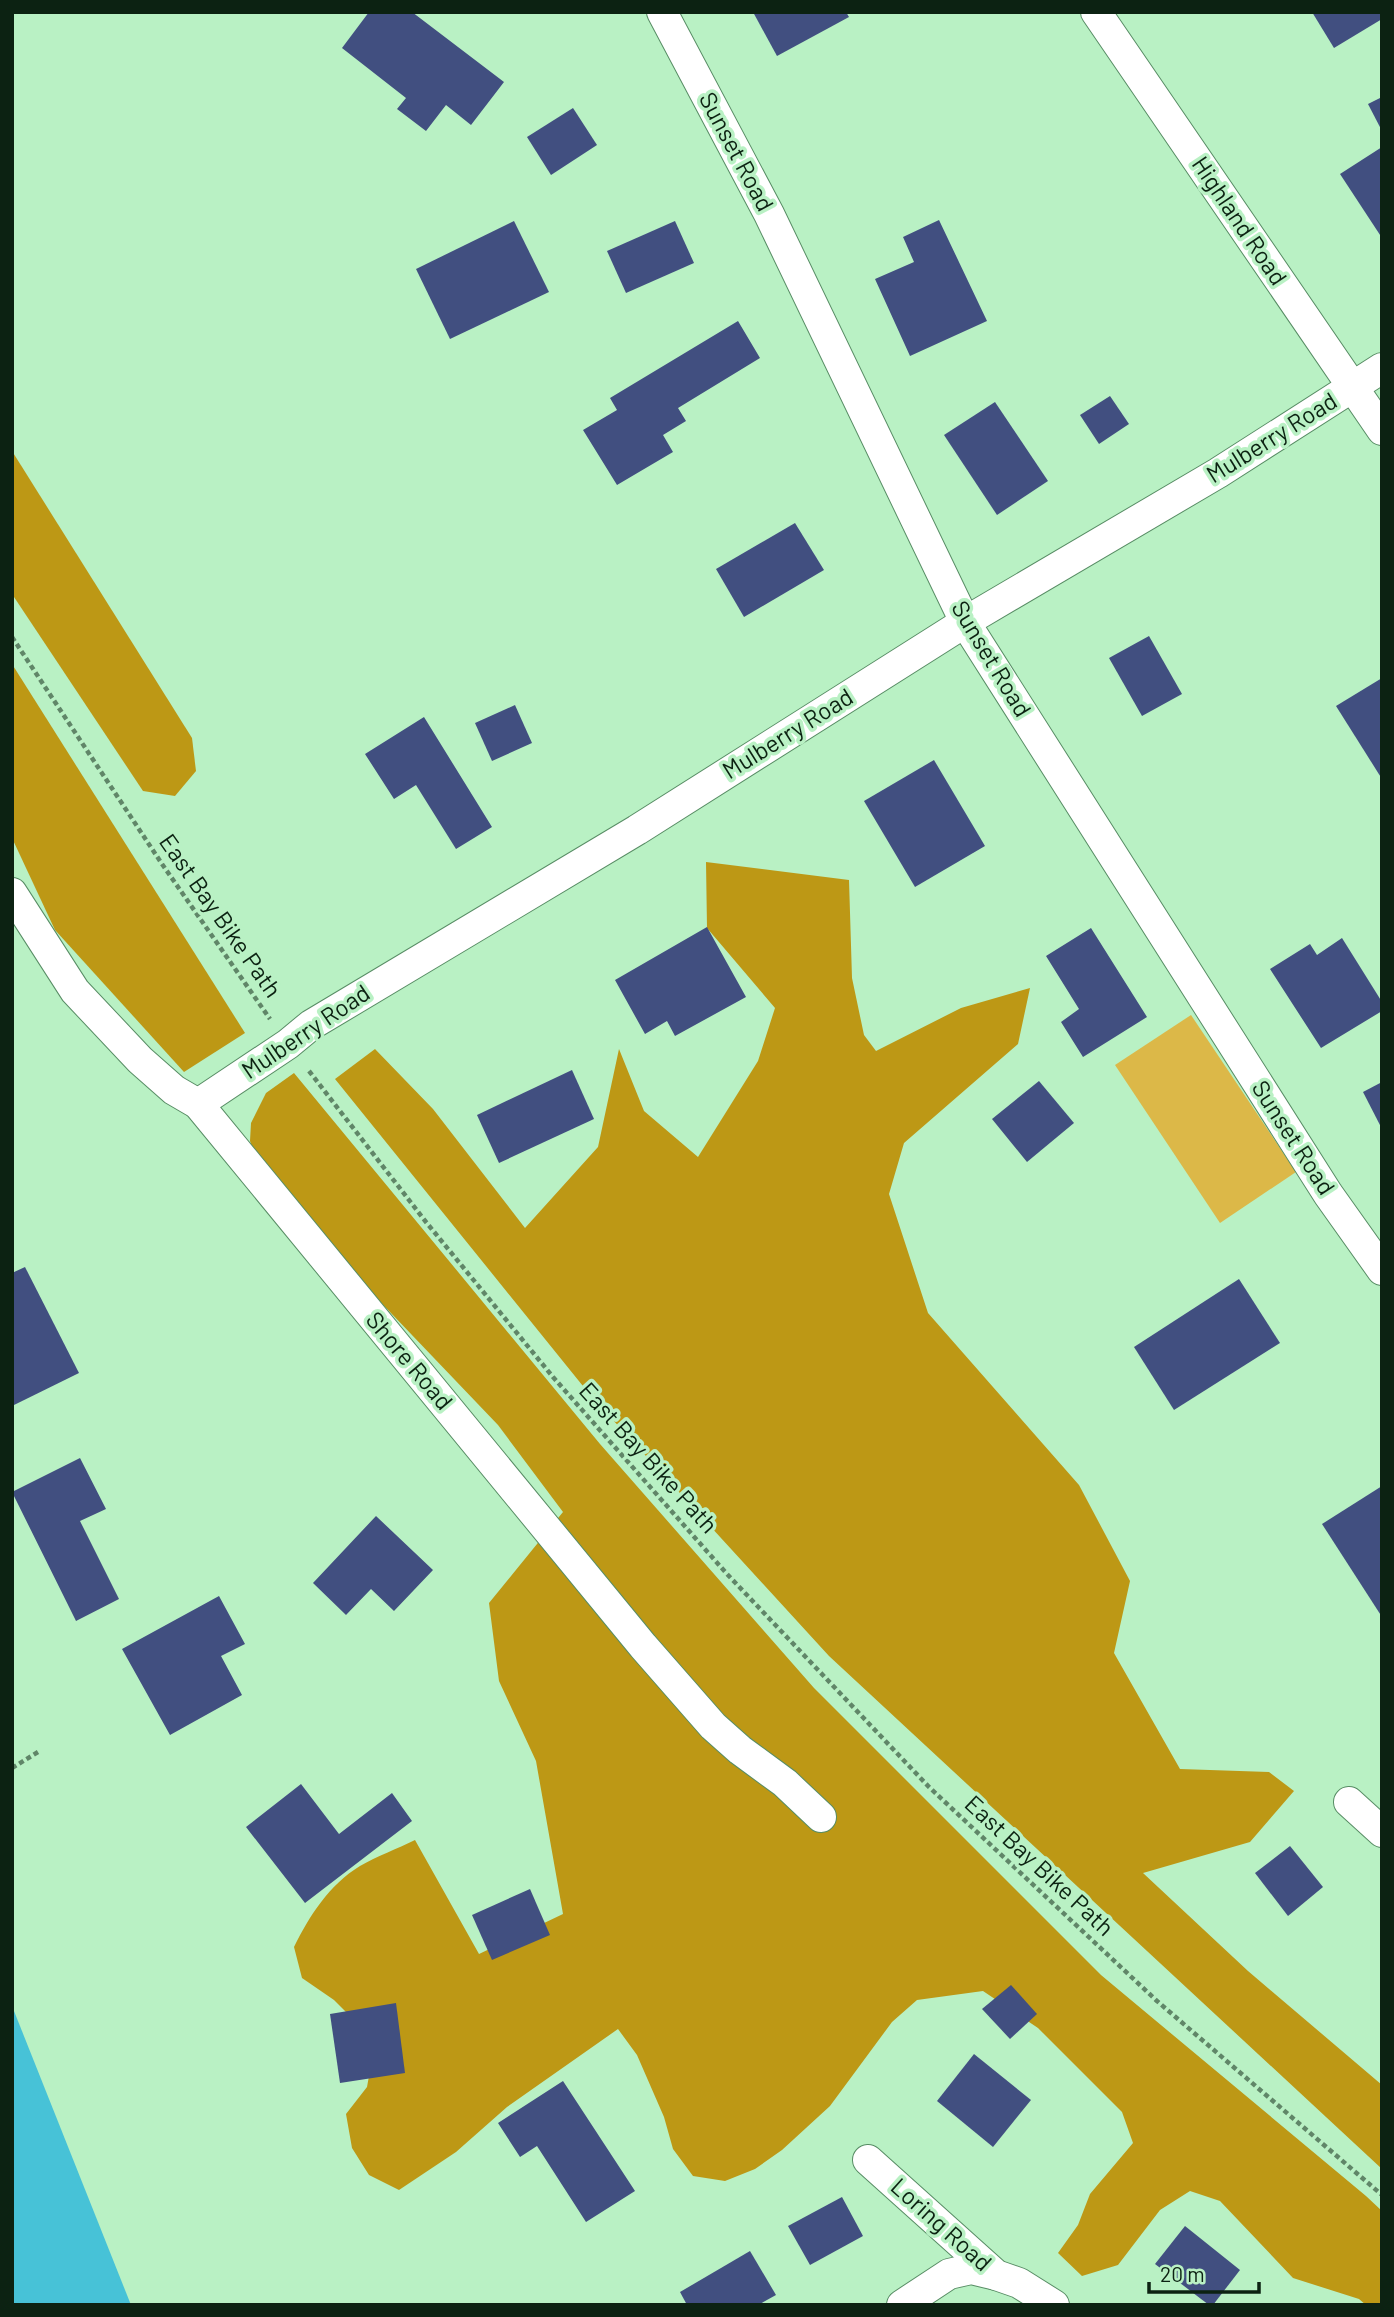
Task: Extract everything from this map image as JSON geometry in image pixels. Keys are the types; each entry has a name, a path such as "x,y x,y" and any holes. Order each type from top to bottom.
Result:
{"street":[{"name":"Sunset Road","path":"662,12 769,214 967,624 1328,1194 1382,1270"},
{"name":"Highland Road","path":"1096,12 1382,430"},
{"name":"Mulberry Road","path":"198,1104 288,1044 311,1025 636,830 967,624 975,616 1218,472 1382,369"},
{"name":"Shore Road","path":"12,893 75,991 139,1060 174,1090 198,1104 713,1726 785,1783 821,1817"},
{"path":"1349,1802 1382,1832"},
{"name":"Loring Road","path":"868,2160 996,2275 1019,2283 1054,2305"},
{"path":"902,2305 949,2274 971,2269 996,2275"}],"path":[{"name":"East Bay Bike Path","path":"12,636 162,864 288,1044 426,1222 552,1377 727,1574 929,1787 1157,2001 1382,2195"},
{"path":"12,1768 38,1752"}],"shaded area":[{"path":"12,451 192,738 196,771 175,796 143,791 12,594"},
{"path":"12,664 245,1033 184,1072 55,930 12,838"},
{"path":"706,862 849,880 852,978 864,1035 876,1051 961,1008 1030,988 1018,1044 904,1143 889,1194 928,1313 1079,1485 1130,1581 1114,1653 1180,1769 1269,1772 1294,1791 1250,1842 1143,1873 1248,1971 1382,2085 1382,2169 829,1656 591,1396 335,1079 375,1049 433,1109 525,1228 598,1147 619,1049 644,1111 698,1157 758,1061 775,1008 707,928"},
{"path":"1191,1015 1296,1172 1220,1223 1115,1065"},
{"path":"294,1073 600,1444 814,1688 1101,1975 1382,2211 1382,2305 1366,2305 1359,2299 1293,2278 1220,2201 1190,2191 1160,2210 1118,2265 1082,2276 1058,2253 1078,2225 1090,2194 1133,2143 1122,2112 1038,2028 983,1991 917,2000 892,2022 830,2106 782,2150 755,2169 725,2181 693,2176 673,2149 664,2117 637,2055 618,2029 507,2107 456,2152 399,2190 369,2175 352,2148 346,2114 367,2087 373,2054 358,2024 334,2000 302,1978 294,1947 314,1912 339,1882 367,1862 415,1840 479,1954 563,1914 536,1761 499,1681 489,1603 563,1512 498,1425 282,1199 261,1172 250,1141 251,1123 266,1093"}],"water":[{"path":"12,2006 131,2305 12,2305"}],"building":[{"path":"369,12 412,12 504,82 471,125 446,105 426,131 397,109 406,98 342,48"},
{"path":"753,12 846,12 849,17 777,56"},
{"path":"1312,12 1382,12 1382,19 1334,48"},
{"path":"1382,97 1382,131 1368,104"},
{"path":"573,108 597,145 551,175 527,137"},
{"path":"1382,147 1382,238 1340,174"},
{"path":"939,220 987,321 910,356 875,279 914,262 903,237"},
{"path":"514,221 549,292 450,339 416,269"},
{"path":"675,221 694,263 626,293 607,251"},
{"path":"738,321 760,358 678,408 686,421 663,435 673,452 617,485 583,430 617,410 610,398"},
{"path":"1110,396 1129,424 1099,444 1080,415"},
{"path":"995,402 1048,481 997,515 944,435"},
{"path":"795,523 824,570 744,617 716,569"},
{"path":"1149,636 1182,694 1142,716 1109,658"},
{"path":"1382,678 1382,779 1336,706"},
{"path":"515,705 532,743 492,761 475,723"},
{"path":"424,717 492,827 456,849 416,785 394,799 365,754"},
{"path":"934,760 985,846 915,887 864,801"},
{"path":"707,927 746,997 675,1036 667,1021 645,1034 615,980"},
{"path":"1091,928 1147,1017 1083,1057 1061,1022 1079,1009 1046,956"},
{"path":"1342,938 1382,1002 1382,1011 1321,1048 1270,969 1310,944 1317,955"},
{"path":"572,1070 594,1119 499,1163 477,1115"},
{"path":"1039,1081 1074,1123 1027,1162 992,1119"},
{"path":"1382,1082 1382,1129 1363,1092"},
{"path":"25,1267 79,1373 12,1406 12,1273"},
{"path":"1239,1279 1280,1343 1174,1410 1134,1347"},
{"path":"80,1458 106,1509 80,1521 119,1599 76,1621 12,1492"},
{"path":"1382,1486 1382,1617 1322,1524"},
{"path":"376,1516 433,1570 394,1611 371,1589 346,1615 313,1583"},
{"path":"219,1596 245,1644 221,1656 242,1695 170,1735 122,1649"},
{"path":"301,1784 339,1834 392,1793 412,1821 305,1903 246,1827"},
{"path":"1290,1846 1323,1887 1288,1916 1255,1873"},
{"path":"530,1889 550,1935 492,1960 472,1915"},
{"path":"1011,1985 1037,2014 1010,2039 982,2009"},
{"path":"396,2003 405,2073 340,2083 330,2014"},
{"path":"974,2054 1031,2100 993,2147 937,2101"},
{"path":"563,2081 635,2191 586,2222 537,2146 520,2157 498,2123"},
{"path":"842,2197 863,2236 810,2265 788,2226"},
{"path":"1185,2226 1240,2270 1213,2305 1209,2305 1155,2264"},
{"path":"750,2251 776,2295 758,2305 687,2305 680,2292"}]}
